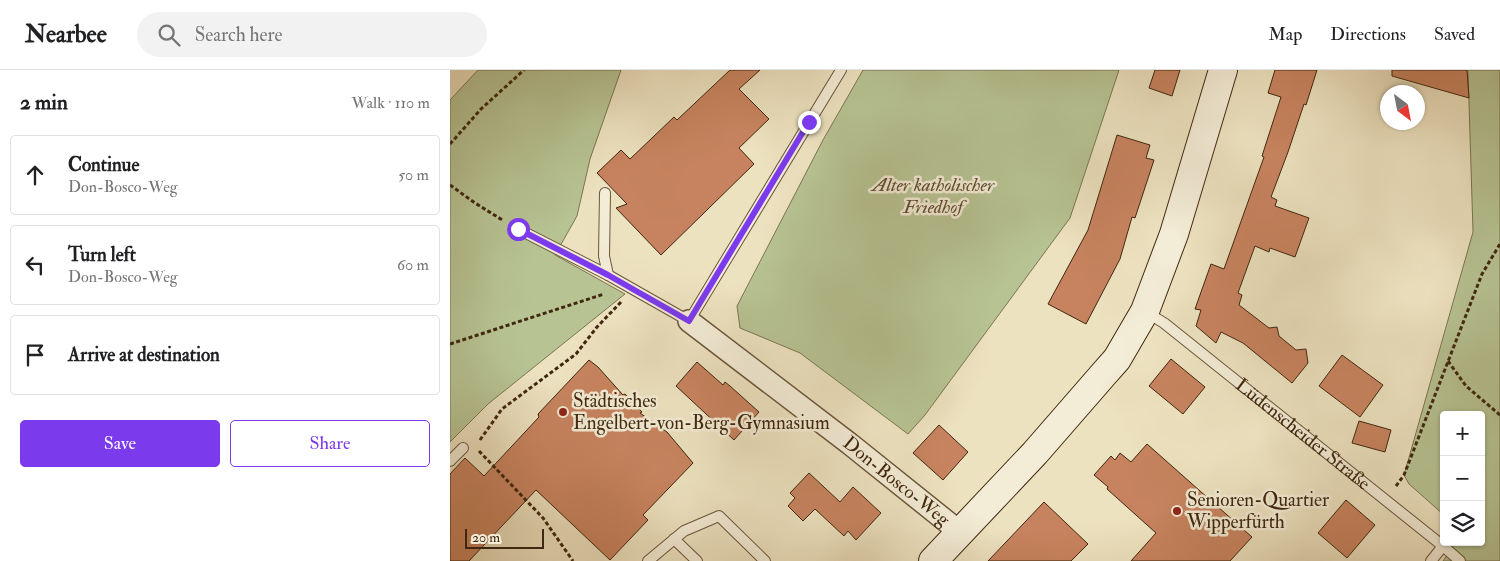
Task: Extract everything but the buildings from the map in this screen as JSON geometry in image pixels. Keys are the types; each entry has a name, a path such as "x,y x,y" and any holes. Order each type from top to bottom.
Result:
{"main road":[{"path":"933,561 1035,453 1102,376 1116,359 1146,311 1174,234 1223,70"}],"street":[{"name":"Don-Bosco-Weg","path":"689,321 850,444 960,533"}],"lane":[{"path":"689,321 841,70"},
{"path":"605,193 604,256 608,275"},
{"name":"Don-Bosco-Weg","path":"518,229 608,275 689,321"},
{"name":"Lüdenscheider Straße","path":"1146,311 1179,335 1440,544"},
{"path":"450,461 463,448"},
{"path":"648,561 684,531 719,516 765,561"},
{"path":"674,539 697,561"},
{"path":"1431,561 1443,546"},
{"name":"Lüdenscheider Straße","path":"1443,546 1460,561"}],"path":[{"path":"450,144 481,109 524,70"},
{"path":"450,185 475,203 518,229"},
{"path":"1386,500 1404,474 1482,274 1500,244"},
{"path":"450,344 609,293 620,282"},
{"path":"475,447 502,409 576,354 597,326 634,289"},
{"path":"1448,360 1466,386 1500,415"},
{"path":"488,460 544,518 573,561"}],"green space":[{"path":"478,70 621,70 590,159 577,216 555,255 625,294 488,404 450,442 450,100"},
{"name":"Alter katholischer Friedhof","path":"863,70 1119,70 1070,218 925,415 908,434 800,353 740,328 737,306 823,140"},
{"path":"1468,70 1500,70 1500,561 1443,561 1453,546 1485,546 1485,411 1440,411 1440,511 1409,484 1404,475 1473,232"}],"place":[{"name":"Städtisches Engelbert-von-Berg-Gymnasium","path":"563,412"},
{"name":"Senioren-Quartier Wipperfürth","path":"1177,511"}],"route":[{"path":"518,229 608,275 689,321 809,122"}]}
